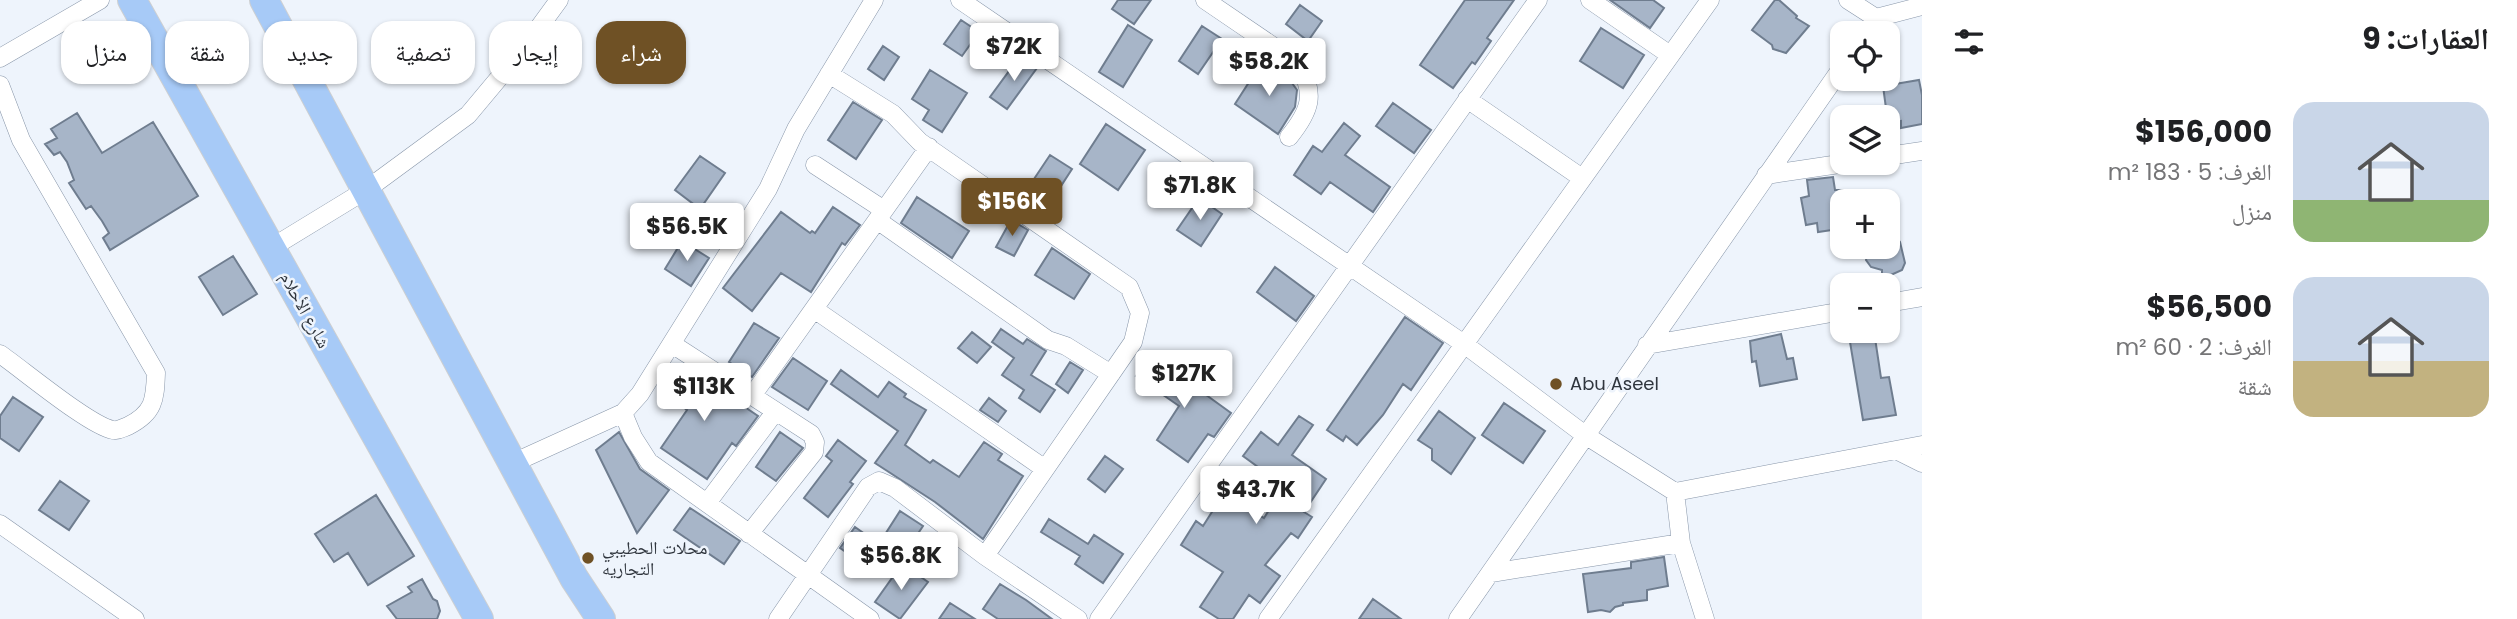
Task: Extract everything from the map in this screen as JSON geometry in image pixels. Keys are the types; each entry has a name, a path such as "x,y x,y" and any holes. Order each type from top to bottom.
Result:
{"main road":[{"name":"شارع الأحلام","path":"132,0 479,619"},
{"path":"264,0 574,578 601,619"}],"street":[{"path":"0,58 100,0"},
{"path":"271,247 366,190 468,114 524,48 559,0"},
{"path":"513,463 623,413 640,394 768,189 796,129 874,0"},
{"path":"960,0 1464,344 1585,435 1675,492 1922,445"},
{"path":"1205,0 1299,64 1308,79 1310,99 1305,118 1289,137"},
{"path":"1099,619 1538,0"},
{"path":"1268,619 1710,0"},
{"path":"1848,0 1876,18"},
{"path":"1601,3 1670,55"},
{"path":"1874,21 1876,18 1922,6"},
{"path":"829,74 893,114 920,142 1129,287 1140,313 1133,342 985,556"},
{"path":"1458,619 1830,84"},
{"path":"0,85 21,139 156,373 155,394 150,411 117,431 106,428 0,354"},
{"path":"1467,99 1583,178"},
{"path":"752,396 929,148"},
{"path":"1900,154 1922,151"},
{"path":"815,165 1048,340 1066,346 1111,374"},
{"path":"1766,175 1830,165"},
{"path":"1900,301 1922,297"},
{"path":"814,309 1045,469"},
{"path":"1647,345 1830,313"},
{"path":"672,344 811,434 815,442 814,452 750,534"},
{"path":"706,503 775,412"},
{"path":"623,413 649,462 870,619"},
{"path":"1896,450 1922,463"},
{"path":"778,619 868,487 879,481 895,488 985,556 1079,619"},
{"path":"1675,492 1681,543 1705,619"},
{"path":"0,524 135,619"},
{"path":"1491,573 1681,543"}],"building":[{"path":"1118,0 1151,0 1134,24 1112,9"},
{"path":"1465,0 1514,0 1487,38 1491,41 1453,88 1420,65"},
{"path":"1610,0 1653,0 1664,8 1650,28"},
{"path":"1775,0 1779,0 1797,16 1796,18 1809,26 1786,53 1773,49 1772,45 1752,30"},
{"path":"1300,5 1322,21 1308,41 1286,24"},
{"path":"961,20 979,32 962,56 944,44"},
{"path":"1128,25 1152,40 1123,87 1099,72"},
{"path":"1202,26 1222,39 1198,74 1179,61"},
{"path":"1601,28 1644,55 1623,88 1580,61"},
{"path":"883,46 899,57 884,80 868,69"},
{"path":"1020,56 1037,68 1007,109 990,97"},
{"path":"1262,62 1280,74 1278,77 1292,83 1297,90 1295,107 1278,134 1235,104"},
{"path":"930,70 967,93 942,132 923,120 929,110 912,99"},
{"path":"1919,80 1922,124 1901,128 1900,105 1886,105 1884,91 1900,91 1900,83"},
{"path":"853,102 882,120 856,159 828,140"},
{"path":"1393,103 1431,130 1414,153 1376,126"},
{"path":"77,113 102,153 153,122 198,196 110,250 103,238 109,233 102,221 91,206 86,209 69,183 74,180 67,162 60,152 54,155 45,144 57,138 51,129"},
{"path":"1344,123 1360,136 1345,155 1390,187 1373,212 1330,182 1321,194 1294,175 1313,146 1322,152"},
{"path":"1106,124 1145,150 1118,190 1080,164"},
{"path":"1050,155 1072,169 1048,206 1026,191"},
{"path":"700,156 725,173 700,209 675,190"},
{"path":"1833,177 1835,189 1830,189 1830,230 1818,232 1817,223 1806,225 1801,198 1809,196 1807,180"},
{"path":"917,197 969,231 952,258 901,223"},
{"path":"1199,198 1222,214 1201,246 1177,230"},
{"path":"833,207 860,225 845,245 842,243 811,292 781,273 752,311 723,288 781,212 810,233 815,233"},
{"path":"1011,220 1028,230 1014,256 996,247"},
{"path":"682,241 709,258 691,286 665,269"},
{"path":"1900,242 1905,263 1902,270 1895,273 1882,273 1882,270 1871,267 1866,260 1900,259"},
{"path":"1052,248 1090,274 1074,299 1035,275"},
{"path":"233,256 257,294 223,315 199,277"},
{"path":"1275,267 1314,296 1296,321 1257,292"},
{"path":"1405,317 1443,343 1411,390 1403,384 1383,415 1357,445 1346,436 1343,441 1327,430"},
{"path":"754,323 779,338 752,377 729,362"},
{"path":"1001,329 1023,344 1027,339 1046,351 1031,375 1055,390 1040,412 1019,398 1024,390 1002,375 1014,358 992,342"},
{"path":"972,332 991,347 977,363 958,348"},
{"path":"1781,334 1787,359 1793,358 1797,379 1760,386 1756,361 1752,362 1750,341"},
{"path":"1850,343 1876,343 1881,378 1889,377 1896,415 1863,420"},
{"path":"1151,355 1231,413 1214,437 1208,434 1188,462 1157,440 1179,406 1136,376"},
{"path":"793,358 827,381 808,410 772,387"},
{"path":"1070,362 1083,370 1068,393 1056,384"},
{"path":"683,365 758,416 736,446 732,443 707,479 661,448 687,410 663,392"},
{"path":"841,370 878,397 889,382 906,394 904,397 926,410 905,445 930,463 933,460 959,477 984,442 1002,454 998,460 1023,476 983,539 935,502 875,463 898,431 831,384"},
{"path":"13,397 43,417 19,451 0,438 0,416"},
{"path":"989,398 1006,411 998,422 980,410"},
{"path":"1504,403 1545,431 1523,463 1482,435"},
{"path":"1439,411 1475,438 1451,474 1432,460 1432,449 1418,440"},
{"path":"1299,416 1313,425 1292,455 1326,479 1304,512 1312,517 1298,538 1291,533 1265,565 1280,576 1260,603 1249,595 1233,619 1219,619 1200,607 1223,572 1181,545 1196,521 1203,526 1224,493 1264,518 1284,486 1243,456 1261,432 1278,445"},
{"path":"619,432 640,469 669,490 637,533 596,450"},
{"path":"780,432 803,448 776,481 756,467"},
{"path":"838,440 866,461 850,482 853,484 828,517 804,498 832,461 826,456"},
{"path":"1105,456 1123,469 1105,492 1088,479"},
{"path":"60,481 89,501 69,530 39,510"},
{"path":"376,495 414,556 368,585 348,553 334,562 315,534"},
{"path":"690,508 740,541 724,564 674,530"},
{"path":"900,511 923,526 907,550 884,536"},
{"path":"1049,519 1088,544 1094,535 1123,554 1103,583 1075,564 1080,556 1041,532"},
{"path":"855,527 879,544 865,565 840,548"},
{"path":"1664,557 1668,586 1647,590 1647,600 1623,603 1610,612 1588,612 1583,574 1631,568 1631,562"},
{"path":"902,564 928,582 900,619 875,602"},
{"path":"422,579 433,599 437,601 440,611 437,619 397,619 387,606 412,592 408,587"},
{"path":"1000,584 1052,619 998,619 983,609"},
{"path":"1373,599 1401,619 1359,619"},
{"path":"950,603 975,619 939,619"}],"place":[{"name":"Abu Aseel","path":"1556,384"},
{"name":"محلات الحطيبي التجاريه","path":"588,558"}]}
